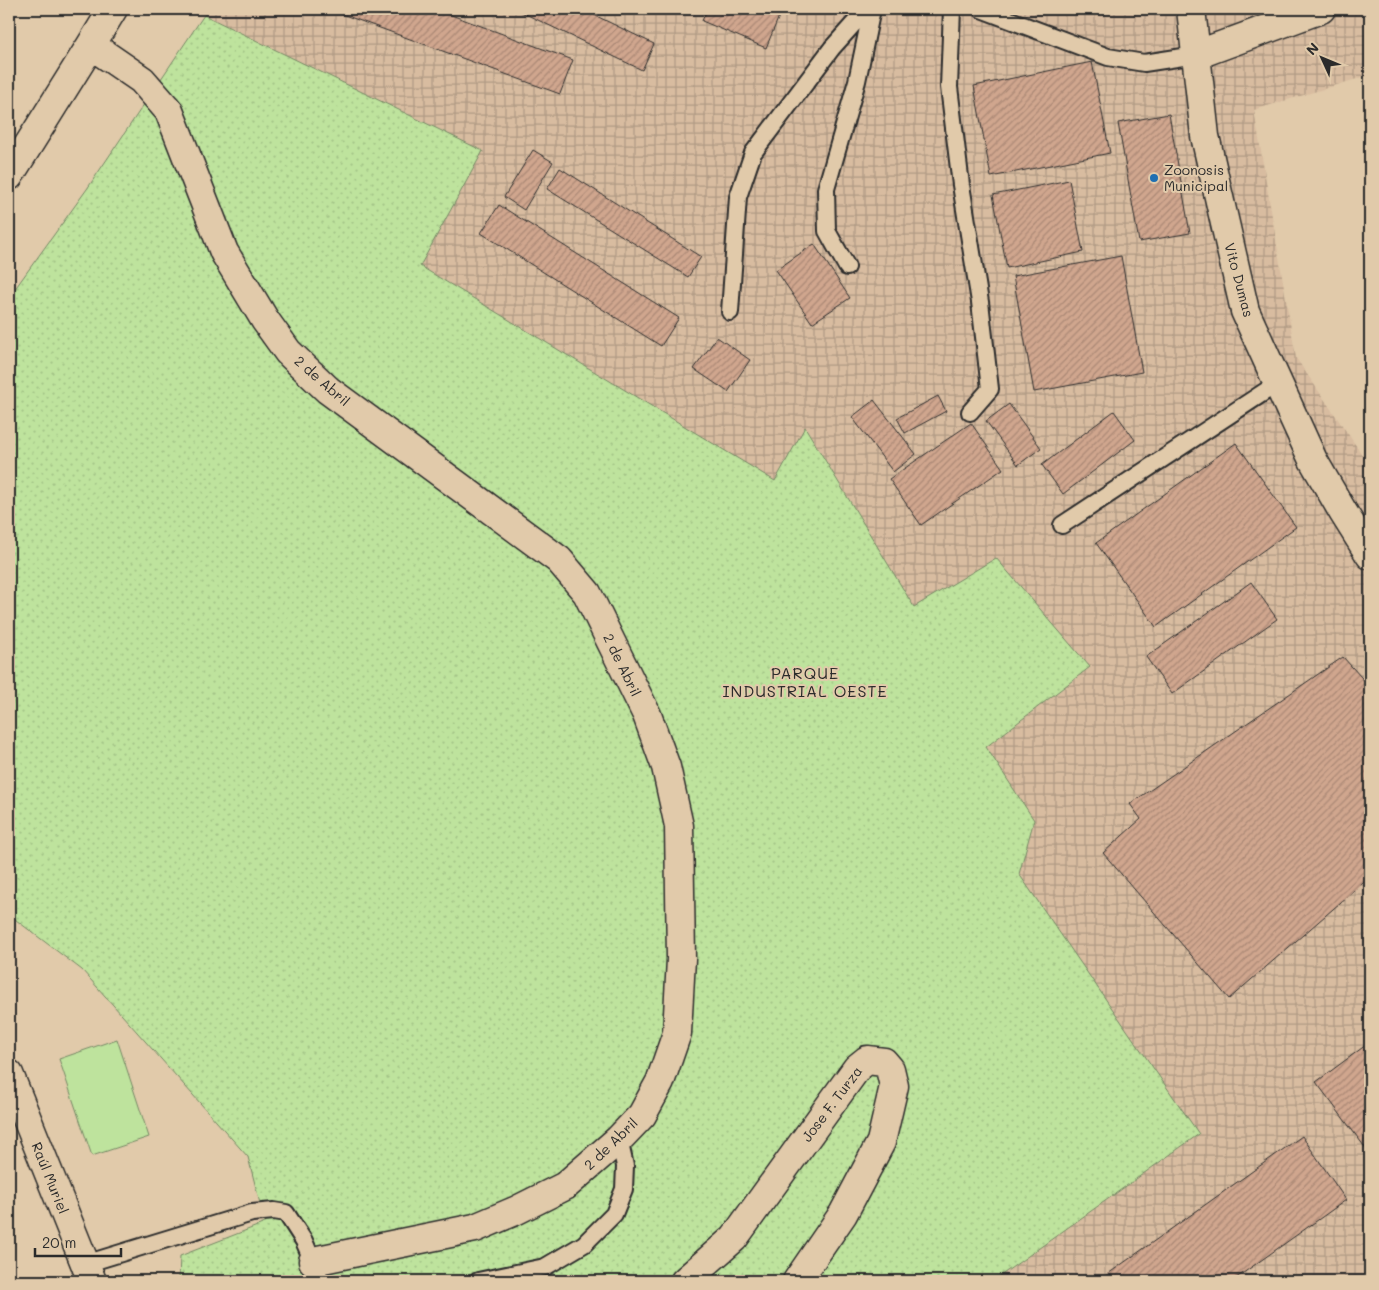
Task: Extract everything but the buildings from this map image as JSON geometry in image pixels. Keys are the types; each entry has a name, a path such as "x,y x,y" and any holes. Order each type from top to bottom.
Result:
{"street":[{"path":"9,176 112,9"},
{"name":"Vito Dumas","path":"1190,9 1205,136 1245,310 1313,460 1370,555"},
{"path":"1196,55 1321,9"},
{"name":"2 de Abril","path":"91,45 142,80 169,112 224,252 265,320 288,352 328,390 559,560 587,593 647,715 666,768 678,826 681,959 677,1033 660,1082 642,1114 619,1139 565,1186 515,1211 475,1228 317,1271"},
{"name":"Jose F. Turza","path":"685,1281 734,1238 857,1068 866,1060 884,1062 890,1069 894,1086 881,1142 843,1214 797,1281"},
{"name":"Raúl Muriel","path":"9,1074 88,1272"}],"lane":[{"path":"730,312 738,198 752,153 832,48 867,9"},
{"path":"847,267 827,232 826,189 857,81 872,9"},
{"path":"952,9 949,87 961,185 980,302 990,389 970,412"},
{"path":"981,9 1108,57 1144,63 1196,55"},
{"path":"1062,525 1278,383"},
{"path":"478,1281 545,1267 584,1244 614,1214 624,1189 626,1166 619,1139"},
{"path":"88,1272 252,1213 274,1211 286,1213 304,1241 317,1271"}],"shaded area":[{"path":"207,9 1370,9 1370,75 1254,110 1296,358 1370,466 1370,1281 993,1281 1198,1134 1013,892 1034,820 986,747 1090,666 914,607 806,428 775,482 419,266 482,151 204,15"}],"green space":[{"path":"204,15 483,151 420,266 775,481 805,427 914,607 996,558 1090,667 986,747 1034,820 1019,874 1199,1134 993,1281 179,1281 180,1256 265,1223 248,1157 82,970 16,920 9,909 9,297 87,189"},
{"path":"117,1039 149,1137 92,1156 59,1059"}],"place":[{"name":"Zoonosis Municipal","path":"1154,178"}],"district":[{"name":"PARQUE INDUSTRIAL OESTE","path":"805,682"}]}
